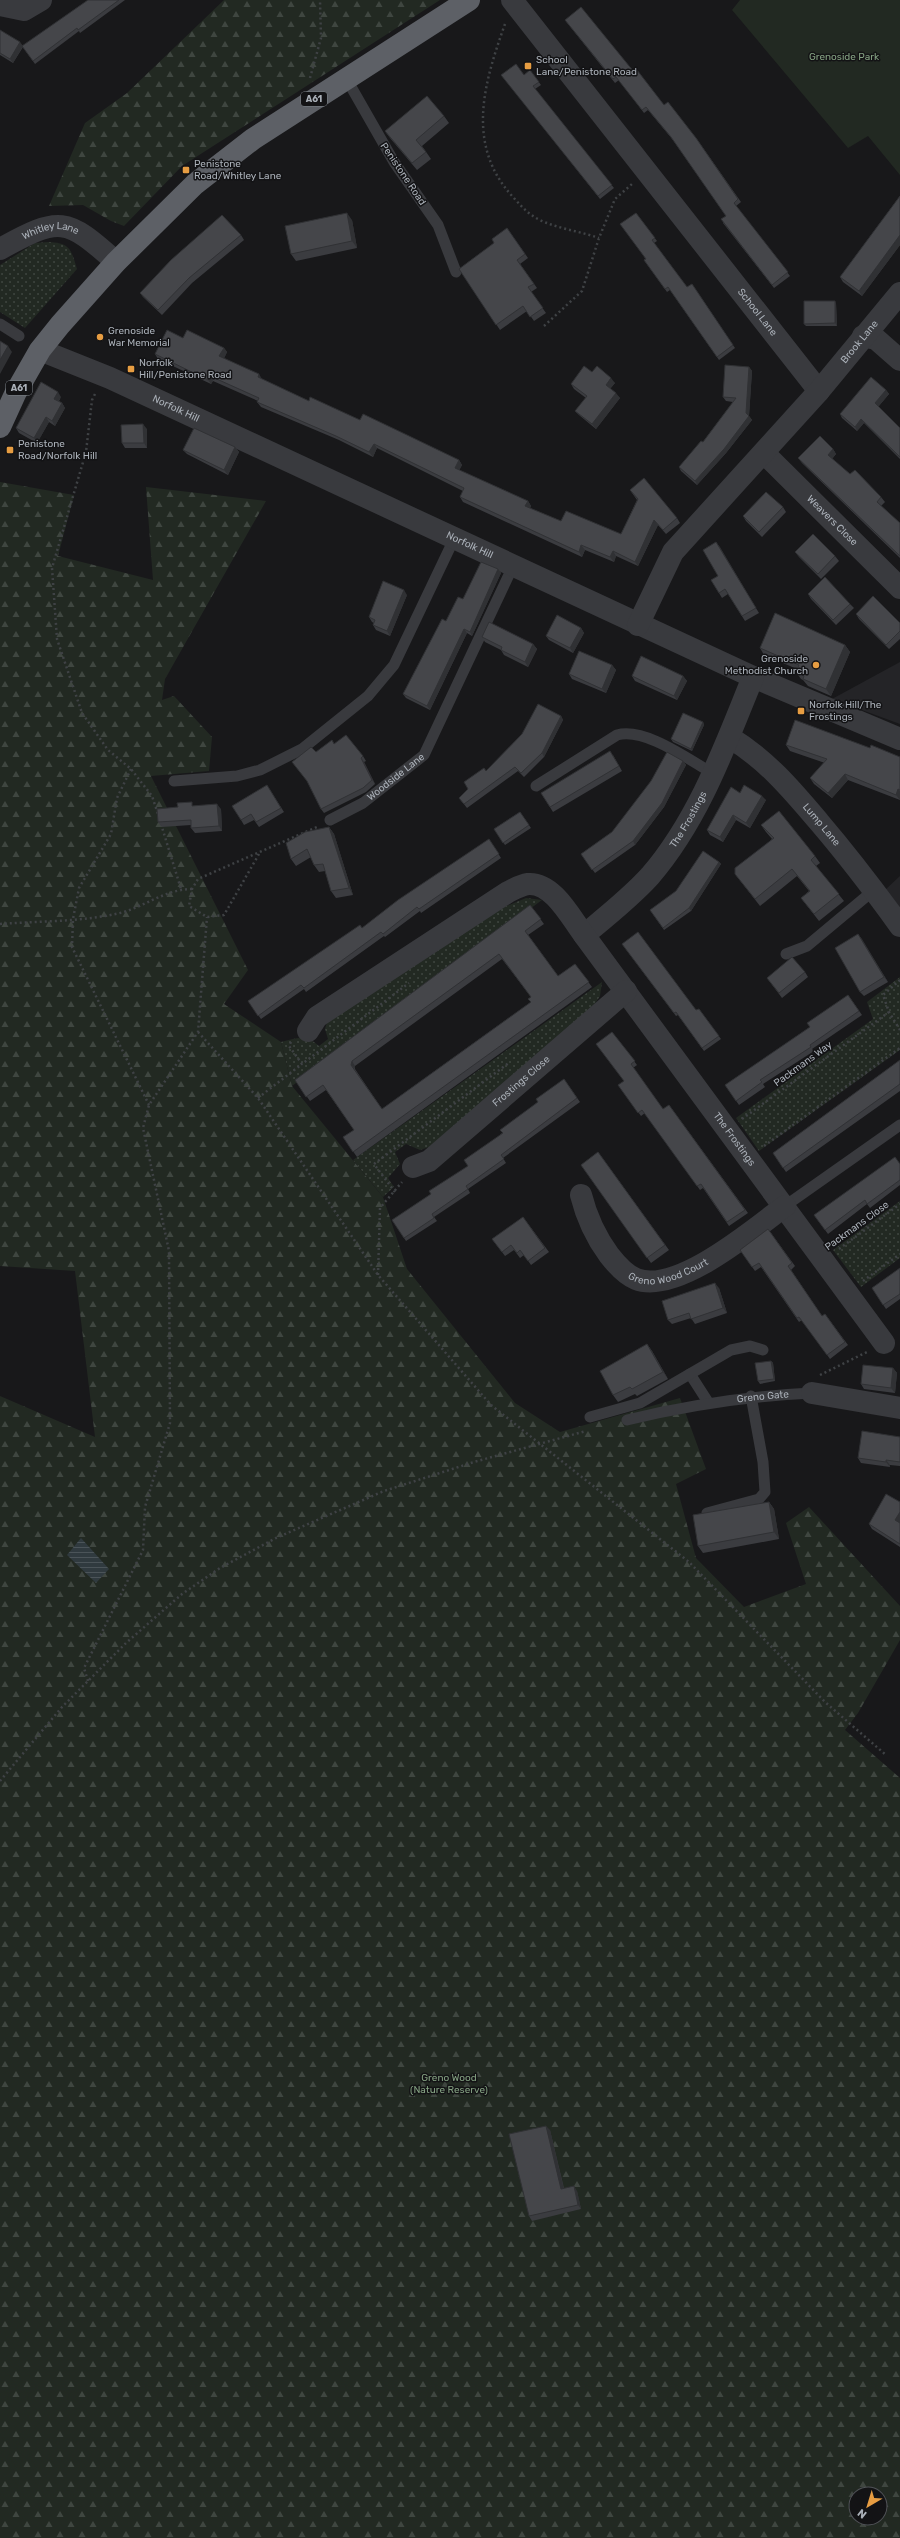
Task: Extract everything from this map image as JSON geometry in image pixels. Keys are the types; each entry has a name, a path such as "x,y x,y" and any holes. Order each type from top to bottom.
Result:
{"highway":[{"name":"A61","path":"0,427 16,392 40,350 86,293 195,184 253,139 469,0"}],"street":[{"path":"0,5 24,10 41,0"},
{"name":"School Lane","path":"512,1 648,171 819,391"},
{"name":"Whitley Lane","path":"0,249 30,233 53,226 66,226 78,230 116,262"},
{"name":"Brook Lane","path":"819,391 900,293"},
{"path":"863,336 876,339 900,360"},
{"name":"Norfolk Hill","path":"40,350 104,376 456,537 638,625 753,677 900,739"},
{"path":"638,625 673,552 819,391"},
{"name":"Weavers Close","path":"764,453 900,588"},
{"name":"The Frostings","path":"584,935 623,904 650,876 693,814 714,774 753,677"},
{"name":"Lump Lane","path":"729,737 752,750 773,769 874,890 900,926"},
{"name":"The Frostings","path":"308,1031 317,1017 508,892 527,884 535,884 554,896 584,935 749,1157 884,1343"},
{"name":"Frostings Close","path":"413,1167 429,1161 626,991"},
{"name":"Greno Wood Court","path":"581,1195 587,1217 595,1236 626,1273 646,1281 689,1272 712,1260 785,1206"},
{"name":"Greno Gate","path":"812,1393 900,1408"}],"lane":[{"name":"Penistone Road","path":"346,78 394,162 438,225 456,272"},
{"path":"0,324 19,336"},
{"path":"174,781 237,776 260,770 302,749 368,696 394,665 456,537"},
{"name":"Woodside Lane","path":"330,820 363,804 424,755 514,564"},
{"path":"536,786 617,735 626,733 650,739 714,774"},
{"path":"786,954 807,946 874,890"},
{"path":"785,1206 900,1125"},
{"path":"590,1417 640,1403 731,1350 750,1346 763,1350"},
{"path":"690,1374 708,1402"},
{"name":"Greno Gate","path":"627,1420 708,1402 751,1396 812,1393"},
{"path":"707,1513 759,1498 766,1492 763,1462 751,1396"}],"path":[{"path":"319,96 310,78 321,38 320,0"},
{"path":"512,1 489,68 483,107 484,140 496,176 526,212 539,220 559,228 599,238"},
{"path":"544,326 582,291 599,238 615,199 648,171"},
{"path":"104,376 92,400 86,452 52,568 57,639 82,713 108,750 131,769 152,796 181,889"},
{"path":"131,769 117,798 111,834 79,888 73,919 72,947 149,1106"},
{"path":"259,854 224,915 207,917 189,906 192,888 198,879 259,854 330,820"},
{"path":"0,924 73,919 120,912 181,889 192,888"},
{"path":"88,1681 84,1668 143,1550 145,1507 170,1423 169,1251 143,1128 149,1106 198,1032 207,917"},
{"path":"900,980 883,995 889,1012 900,1030"},
{"name":"Packmans Way","path":"728,1129 889,1012"},
{"path":"198,1032 258,1098 378,1275 491,1405 689,1562 825,1702 886,1755"},
{"path":"749,1157 900,1048"},
{"path":"258,1098 302,1064"},
{"path":"378,1275 380,1208 413,1167"},
{"name":"Packmans Close","path":"824,1260 900,1204"},
{"path":"848,1292 900,1254"},
{"path":"812,1393 821,1373 846,1364 884,1343"},
{"path":"0,1781 62,1707 126,1643 182,1594 220,1568 276,1538 384,1491 474,1462 591,1430"}],"shaded area":[{"path":"900,662 900,724 832,699"},
{"path":"900,876 900,912 884,891"},
{"path":"81,1538 109,1569 96,1583 67,1555"}],"green space":[{"path":"224,0 440,0 182,166 124,226 111,221 83,205 49,206 85,123 127,93"},
{"name":"Grenoside Park","path":"740,0 900,0 900,175 868,136 848,148 732,10"},
{"path":"49,242 66,246 71,252 77,269 25,328 0,312 0,265 35,243"},
{"name":"Greno Wood (Nature Reserve)","path":"0,482 74,495 58,556 153,580 146,487 266,501 165,679 162,700 174,696 212,737 209,771 151,776 248,970 224,1004 281,1042 292,1086 383,1197 407,1269 515,1403 560,1432 680,1398 706,1469 676,1484 696,1558 744,1607 806,1584 786,1523 809,1507 900,1606 900,1640 858,1713 845,1730 900,1778 900,2538 0,2538 0,1396 95,1437 75,1271 0,1266"},
{"path":"526,898 542,900 292,1086 281,1042 297,1038 305,1038 319,1046 328,1039 325,1029 327,1022 497,910"},
{"path":"900,977 900,1050 759,1151 736,1118 873,1019 867,1002"},
{"path":"602,982 600,996 589,1013 429,1147 420,1150 406,1144 395,1152 400,1164 388,1178 394,1187 383,1197 353,1160"},
{"path":"900,1201 900,1258 861,1287 833,1250"}],"building":[{"path":"88,0 119,0 78,30 77,28 33,61 22,46"},
{"path":"581,7 634,72 637,70 664,105 668,102 696,138 738,199 734,203 788,272 772,285 721,219 726,216 671,137 646,107 642,110 616,77 613,79 565,20"},
{"path":"0,30 20,42 10,59 0,53"},
{"path":"516,64 524,75 530,70 539,82 533,86 612,185 598,196 501,75"},
{"path":"427,96 444,116 416,140 426,152 412,163 385,131"},
{"path":"900,196 900,235 859,291 840,277"},
{"path":"347,213 352,241 291,254 285,226"},
{"path":"636,213 655,238 652,240 687,287 692,284 733,345 717,357 668,287 665,289 644,260 646,259 620,224"},
{"path":"222,215 241,235 189,278 158,310 140,293 171,260"},
{"path":"507,228 525,254 517,260 534,284 528,287 543,308 530,317 523,306 496,325 459,269 494,243 492,239"},
{"path":"804,301 835,301 835,323 804,324"},
{"path":"167,330 183,338 187,330 224,348 219,356 259,374 258,377 309,401 310,397 360,420 363,414 459,460 455,468 528,501 525,506 561,521 566,511 621,534 638,499 630,490 644,478 677,518 663,530 654,520 635,562 613,551 610,557 581,545 579,552 460,497 464,488 374,444 369,452 257,402 259,398 210,376 208,380 155,354"},
{"path":"0,341 8,346 0,360"},
{"path":"725,365 749,367 746,413 749,416 724,449 695,481 679,467 701,441 703,442 736,398 723,397"},
{"path":"584,366 592,372 597,366 611,378 606,385 616,393 592,424 575,411 587,396 571,384"},
{"path":"871,377 886,390 875,403 900,428 900,457 861,419 855,427 840,414"},
{"path":"41,382 58,392 54,399 62,403 52,421 46,417 34,438 16,428"},
{"path":"143,424 144,443 122,443 121,425"},
{"path":"194,428 235,447 224,470 183,450"},
{"path":"820,436 833,449 828,455 850,474 855,470 881,497 877,502 900,523 900,556 798,458"},
{"path":"766,492 783,507 759,532 743,516"},
{"path":"813,534 835,556 818,574 795,552"},
{"path":"716,542 756,608 742,616 725,589 719,593 711,580 718,576 703,550"},
{"path":"481,562 498,569 470,632 464,629 427,706 403,694 442,619 446,621 458,597 463,599"},
{"path":"825,577 850,604 833,620 808,594"},
{"path":"383,581 404,590 387,631 373,625 375,620 369,617"},
{"path":"873,596 900,623 900,631 886,645 856,614"},
{"name":"Grenoside Methodist Church","path":"775,613 845,645 826,689 803,679 804,676 796,672 799,665 760,648"},
{"path":"557,615 581,628 570,648 546,636"},
{"path":"489,622 533,644 525,662 501,650 502,647 482,637"},
{"path":"579,651 612,665 602,689 569,674"},
{"path":"641,656 683,676 674,696 632,676"},
{"path":"538,704 561,716 542,753 521,773 515,767 464,804 459,798 468,789 464,782 484,768 486,771 522,734"},
{"path":"683,713 703,722 691,749 671,739"},
{"path":"795,720 870,748 871,745 900,757 900,790 898,789 896,795 845,774 828,793 810,778 827,759 786,745"},
{"path":"346,735 363,756 361,758 372,780 363,788 321,809 307,781 292,762 311,747 316,752 332,740 334,744"},
{"path":"610,751 619,766 550,807 541,793"},
{"path":"667,752 683,761 662,803 633,841 592,870 581,854 612,832 651,781"},
{"path":"267,785 281,808 256,822 251,814 241,820 232,806"},
{"path":"744,785 762,796 746,823 733,815 720,837 707,830 731,787 740,793"},
{"path":"192,802 192,806 217,804 219,826 191,828 191,820 158,822 157,809 178,807 177,803"},
{"path":"779,811 815,856 811,860 839,894 814,914 801,898 810,891 792,869 755,899 735,874 735,868 774,838 761,825"},
{"path":"520,812 529,825 503,843 494,829"},
{"path":"329,827 349,888 331,891 323,864 314,865 307,849 291,859 286,843 305,832"},
{"path":"489,839 499,854 419,909 417,907 383,934 381,932 304,988 301,985 258,1016 248,1001 360,925 362,928 398,900"},
{"path":"703,851 719,862 689,908 663,928 650,910 676,891"},
{"path":"530,905 541,919 525,931 558,976 575,964 589,982 353,1152 343,1137 354,1130 323,1085 306,1097 295,1080","holes":["499,954 531,997 528,999 531,1002 382,1109 351,1065 352,1061"]},
{"path":"638,932 696,1010 699,1009 719,1036 702,1048 676,1012 674,1013 622,944"},
{"path":"858,934 884,977 860,992 835,948"},
{"path":"792,957 805,972 779,993 767,978"},
{"path":"848,995 859,1011 810,1045 811,1047 760,1080 762,1082 736,1101 725,1085 810,1027 807,1023"},
{"path":"612,1032 635,1061 631,1064 663,1109 669,1105 745,1210 727,1222 701,1184 697,1186 642,1110 638,1113 618,1085 624,1081 596,1044"},
{"path":"900,1060 900,1084 783,1168 773,1153"},
{"path":"564,1079 577,1098 501,1155 504,1159 466,1186 468,1189 432,1214 434,1218 404,1238 392,1220 431,1194 429,1191 468,1166 464,1160 503,1133 500,1130 538,1102 536,1099"},
{"path":"598,1152 665,1245 647,1258 581,1165"},
{"path":"895,1157 900,1164 900,1180 867,1204 865,1200 825,1230 814,1215"},
{"path":"523,1217 545,1248 528,1261 520,1250 517,1253 511,1245 502,1252 492,1239"},
{"path":"768,1229 792,1263 788,1266 822,1316 825,1314 845,1342 827,1355 799,1317 797,1318 759,1263 752,1267 740,1250"},
{"path":"900,1268 900,1294 883,1305 872,1288"},
{"path":"715,1283 723,1308 691,1319 689,1313 668,1320 662,1301"},
{"path":"647,1344 663,1372 632,1389 630,1387 613,1395 600,1371"},
{"path":"771,1361 774,1379 758,1381 755,1363"},
{"path":"863,1365 893,1368 891,1388 861,1384"},
{"path":"862,1431 900,1437 900,1462 886,1460 886,1462 858,1458"},
{"path":"886,1494 900,1502 900,1512 895,1520 900,1523 900,1544 869,1524"},
{"path":"769,1502 774,1532 698,1546 693,1515"},
{"path":"546,2126 561,2189 574,2186 578,2205 529,2216 509,2134"}],"place":[{"name":"School Lane/Penistone Road","path":"528,66"},
{"name":"Penistone Road/Whitley Lane","path":"186,170"},
{"name":"Grenoside War Memorial","path":"100,337"},
{"name":"Norfolk Hill/Penistone Road","path":"131,369"},
{"name":"Penistone Road/Norfolk Hill","path":"10,450"},
{"name":"Grenoside Methodist Church","path":"816,665"},
{"name":"Norfolk Hill/The Frostings","path":"801,711"}]}
